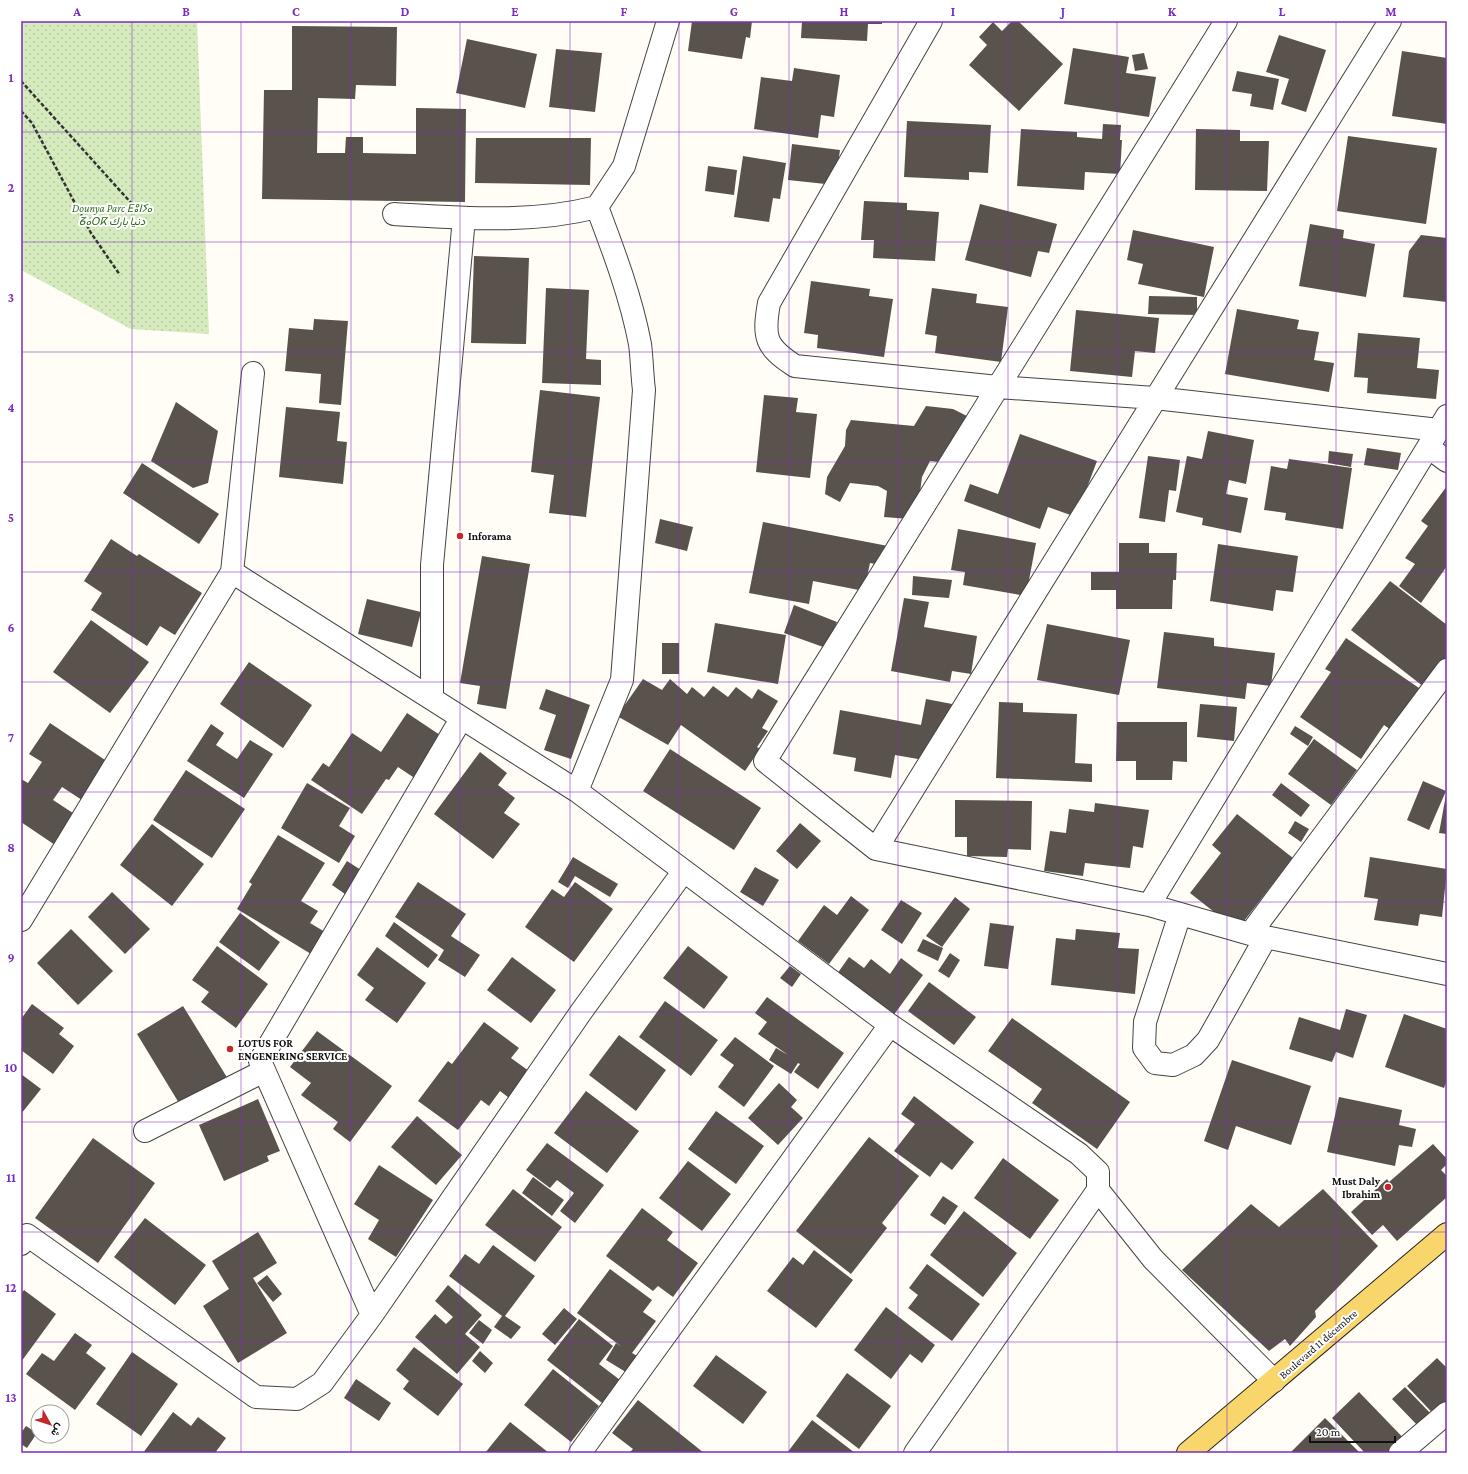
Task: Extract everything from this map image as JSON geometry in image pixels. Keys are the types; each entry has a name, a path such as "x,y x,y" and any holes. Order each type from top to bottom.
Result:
{"main road":[{"name":"Boulevard 11 décembre","path":"1188,1453 1447,1234"}],"street":[{"path":"394,214 495,219 564,214 597,207 624,166 668,21"},
{"path":"931,21 769,303 765,325 769,344 782,358 795,366 998,387 1155,398 1438,431"},
{"path":"1226,21 765,761 876,849 1149,905 1258,935 1447,974"},
{"path":"876,849 1390,21"},
{"path":"577,791 622,680 644,390 640,345 629,300 618,262 597,207"},
{"path":"432,698 432,565 464,218"},
{"path":"21,920 232,572 253,373"},
{"path":"1438,431 1447,461"},
{"path":"1149,905 1438,431"},
{"path":"232,572 432,698 461,719 577,791 890,1026 1079,1154 1098,1172 1098,1190 915,1453"},
{"path":"1180,914 1145,1022 1144,1048 1155,1063 1173,1065 1194,1055 1203,1045 1258,935 1447,670"},
{"path":"372,1314 260,1061 461,719"},
{"path":"21,1244 27,1235 256,1397 297,1399 322,1384 581,1012 683,872"},
{"path":"580,1453 890,1026"},
{"path":"145,1131 264,1071"},
{"path":"1098,1190 1153,1259 1274,1381"},
{"path":"1400,1453 1447,1413"}],"path":[{"path":"21,81 133,205"},
{"path":"21,111 32,122 91,233 120,275"}],"green space":[{"name":"Dounya Parc ⴹⵓⵏⵢⴰ ⵒⴰⵔⴽ دنيا بارك","path":"21,21 197,21 209,334 131,329 21,270"}],"building":[{"path":"692,21 752,21 750,38 746,37 742,59 688,51"},
{"path":"802,21 882,21 882,24 868,24 867,41 801,38"},
{"path":"1012,21 1018,21 1063,64 1019,111 969,65 987,45 979,37 993,22 1002,31"},
{"path":"292,26 397,27 396,86 356,85 355,99 318,98 317,153 345,153 346,137 363,137 363,153 416,154 416,108 466,109 465,202 262,199 264,90 292,90"},
{"path":"1279,35 1326,50 1306,112 1281,104 1289,79 1266,72"},
{"path":"467,39 537,54 525,108 456,93"},
{"path":"1073,48 1129,57 1126,73 1156,77 1149,117 1064,104"},
{"path":"556,49 602,53 595,112 549,107"},
{"path":"1402,51 1447,58 1447,124 1392,116"},
{"path":"1144,53 1148,69 1135,71 1132,55"},
{"path":"794,68 840,75 834,117 821,115 818,138 754,129 761,77 792,81"},
{"path":"1237,71 1279,79 1273,110 1250,106 1252,94 1232,91"},
{"path":"907,121 991,125 988,173 969,172 969,180 904,177"},
{"path":"1103,124 1121,125 1120,140 1122,140 1120,174 1085,172 1084,190 1017,186 1021,129 1077,132 1077,137 1102,139"},
{"path":"1196,129 1240,130 1240,141 1269,141 1267,191 1195,190"},
{"path":"1348,136 1437,148 1426,224 1337,211"},
{"path":"476,138 591,138 590,185 475,183"},
{"path":"792,144 840,150 835,185 788,180"},
{"path":"743,156 786,163 780,199 773,198 769,222 734,217"},
{"path":"708,166 737,170 734,195 705,191"},
{"path":"864,201 907,203 907,210 939,212 935,261 873,258 874,240 861,240"},
{"path":"980,204 1057,224 1049,253 1038,251 1031,277 965,260"},
{"path":"1310,224 1344,230 1343,238 1375,244 1366,297 1299,286"},
{"path":"1133,230 1214,247 1204,297 1138,284 1143,264 1127,260"},
{"path":"1421,235 1447,238 1447,302 1403,297 1409,251"},
{"path":"474,256 529,258 526,344 471,343"},
{"path":"811,281 870,289 869,296 893,299 884,357 817,348 818,335 804,333"},
{"path":"546,288 589,290 586,359 601,360 601,385 542,383"},
{"path":"932,288 977,294 976,303 1008,307 1001,362 935,353 937,336 925,334"},
{"path":"1149,296 1197,297 1197,315 1148,314"},
{"path":"1237,309 1299,320 1297,329 1319,332 1314,360 1334,363 1329,392 1225,374"},
{"path":"1076,310 1159,318 1155,353 1135,351 1132,377 1070,371"},
{"path":"314,319 348,321 341,405 319,403 321,374 285,371 289,328 313,330"},
{"path":"1358,333 1420,338 1417,368 1439,370 1436,399 1367,393 1368,378 1354,377"},
{"path":"540,390 600,397 586,517 549,513 554,475 531,472"},
{"path":"764,395 798,398 796,412 817,414 810,478 756,472"},
{"path":"176,402 218,431 208,483 193,488 151,461"},
{"path":"926,406 953,409 971,418 946,463 930,461 922,477 919,500 909,519 884,517 887,491 878,486 850,483 840,502 825,494 827,477 845,446 846,430 851,420 914,426"},
{"path":"286,407 340,412 337,441 347,442 343,484 279,477"},
{"path":"1208,431 1254,440 1246,484 1229,480 1226,494 1248,498 1241,533 1202,525 1203,518 1176,512 1187,456 1202,459"},
{"path":"1020,434 1097,461 1076,517 1048,507 1040,529 964,501 970,484 998,494"},
{"path":"1367,448 1401,453 1398,470 1364,465"},
{"path":"1329,451 1353,454 1351,467 1328,463"},
{"path":"1148,456 1180,460 1176,491 1169,490 1165,522 1139,518"},
{"path":"1289,459 1352,468 1343,529 1285,520 1286,513 1264,510 1271,466 1287,469"},
{"path":"142,463 219,514 199,544 123,493"},
{"path":"1447,486 1447,566 1421,603 1399,586 1415,564 1405,558 1428,526 1421,521"},
{"path":"660,519 693,527 687,551 655,543"},
{"path":"763,522 888,546 885,566 870,563 864,591 813,581 809,604 749,593"},
{"path":"958,529 1036,543 1026,596 963,585 965,572 951,570"},
{"path":"111,539 137,556 139,554 202,593 175,635 160,626 147,646 91,610 102,593 84,581"},
{"path":"1119,543 1149,543 1149,553 1177,553 1176,580 1173,580 1172,609 1116,609 1116,590 1091,590 1091,572 1119,572"},
{"path":"1218,544 1298,556 1293,592 1276,590 1273,611 1210,601"},
{"path":"482,556 530,564 506,709 477,704 480,686 460,683"},
{"path":"913,576 952,580 949,598 912,595"},
{"path":"1390,581 1447,625 1447,657 1424,687 1351,630"},
{"path":"904,598 929,602 924,627 977,636 971,674 952,671 950,682 891,671"},
{"path":"367,599 421,612 412,647 358,634"},
{"path":"794,605 837,622 826,648 784,633"},
{"path":"91,620 149,662 110,713 53,672"},
{"path":"715,623 786,635 778,684 707,672"},
{"path":"1047,624 1130,640 1119,695 1037,680"},
{"path":"1164,632 1214,638 1214,646 1275,653 1271,686 1247,683 1245,699 1157,688"},
{"path":"1346,638 1419,688 1391,730 1384,725 1361,759 1300,717 1331,672 1325,669"},
{"path":"662,643 679,643 679,674 662,674"},
{"path":"249,662 312,705 283,748 220,704"},
{"path":"643,679 662,690 670,679 687,694 692,687 704,697 713,686 728,697 736,687 752,699 758,689 778,701 762,728 768,731 757,747 760,749 745,771 681,725 668,745 617,716"},
{"path":"546,689 590,705 571,759 544,750 556,715 539,709"},
{"path":"926,699 952,704 941,763 895,755 891,778 854,771 856,758 833,754 840,710 921,725"},
{"path":"999,702 1023,703 1023,712 1077,714 1075,763 1092,764 1092,782 996,778"},
{"path":"1200,704 1237,707 1234,741 1197,737"},
{"path":"407,713 446,739 419,781 398,767 389,780 386,779 362,814 311,780 323,763 329,767 352,733 381,752"},
{"path":"1117,722 1187,722 1187,762 1173,761 1172,780 1136,780 1136,761 1116,761"},
{"path":"50,723 111,764 85,802 62,787 53,800 76,815 55,845 21,822 21,779 28,783 42,762 29,754"},
{"path":"211,724 224,733 216,745 237,759 250,740 273,754 244,798 187,761"},
{"path":"1295,726 1313,737 1308,746 1290,734"},
{"path":"1314,739 1357,770 1331,805 1288,774"},
{"path":"670,749 761,808 734,850 643,791"},
{"path":"480,752 507,773 498,785 515,798 504,813 520,824 493,859 434,814"},
{"path":"186,770 245,809 212,858 153,820"},
{"path":"1423,781 1446,791 1429,830 1407,820"},
{"path":"307,783 350,808 339,826 355,836 339,863 281,828"},
{"path":"1281,783 1310,805 1301,817 1272,795"},
{"path":"1447,795 1447,834 1439,833"},
{"path":"955,800 1032,801 1031,850 1008,849 1007,857 967,856 967,837 955,837"},
{"path":"1095,803 1149,810 1143,848 1133,846 1130,868 1085,863 1083,876 1044,871 1050,831 1066,833 1069,809 1094,812"},
{"path":"1237,814 1293,858 1237,930 1190,893 1221,853 1212,845"},
{"path":"1295,821 1309,829 1301,842 1288,833"},
{"path":"800,823 821,841 797,869 776,851"},
{"path":"152,824 204,864 172,906 120,865"},
{"path":"278,835 325,863 301,901 318,911 310,923 325,932 311,954 237,909 252,884 249,882"},
{"path":"573,857 618,884 610,897 575,876 568,888 558,882"},
{"path":"1370,857 1447,869 1442,917 1420,914 1418,926 1374,920 1378,899 1364,897"},
{"path":"347,861 361,870 345,894 332,885"},
{"path":"755,867 779,880 763,906 740,892"},
{"path":"418,882 466,914 451,936 480,955 465,977 438,960 444,950 395,917"},
{"path":"575,882 613,909 574,962 525,927 552,889 564,897"},
{"path":"112,892 150,929 125,954 88,917"},
{"path":"851,896 869,910 829,964 798,941 824,905 837,915"},
{"path":"955,897 970,909 942,947 926,936"},
{"path":"901,900 922,913 902,944 881,930"},
{"path":"240,913 280,942 259,971 219,942"},
{"path":"394,922 438,955 428,968 385,936"},
{"path":"990,923 1014,926 1008,969 984,966"},
{"path":"71,929 113,971 78,1005 37,963"},
{"path":"1076,929 1120,933 1118,948 1139,949 1135,994 1051,985 1056,938 1075,940"},
{"path":"923,939 943,948 938,961 917,951"},
{"path":"217,946 268,984 236,1028 201,1002 209,992 192,980"},
{"path":"688,946 728,977 704,1009 663,978"},
{"path":"377,947 426,983 397,1023 365,1000 374,988 357,975"},
{"path":"950,953 960,960 949,978 938,971"},
{"path":"512,957 556,990 531,1023 487,990"},
{"path":"849,957 864,968 871,959 890,974 901,958 923,975 893,1016 837,974"},
{"path":"790,966 801,974 792,987 780,978"},
{"path":"929,982 976,1017 954,1045 908,1011"},
{"path":"767,997 844,1053 818,1089 794,1072 800,1064 798,1063 791,1074 769,1060 776,1048 788,1055 758,1034 767,1022 755,1013"},
{"path":"665,1001 718,1040 691,1076 639,1037"},
{"path":"32,1004 64,1028 59,1034 74,1046 53,1074 21,1050 21,1019"},
{"path":"183,1006 228,1079 182,1108 137,1034"},
{"path":"1346,1009 1367,1015 1353,1058 1336,1052 1332,1062 1289,1049 1299,1017 1340,1030"},
{"path":"1404,1014 1447,1029 1447,1080 1444,1088 1385,1067"},
{"path":"1012,1018 1130,1102 1097,1149 1032,1103 1042,1089 988,1051"},
{"path":"484,1022 519,1048 511,1058 533,1074 513,1101 500,1091 489,1106 481,1100 458,1130 418,1101 448,1061 452,1064"},
{"path":"317,1031 392,1086 350,1142 333,1129 338,1122 301,1095 311,1083 290,1067"},
{"path":"619,1035 666,1070 636,1111 589,1075"},
{"path":"735,1037 774,1066 744,1107 718,1087 734,1065 720,1055"},
{"path":"1232,1060 1311,1086 1291,1145 1236,1126 1228,1150 1204,1141"},
{"path":"21,1074 41,1089 21,1114"},
{"path":"779,1083 797,1100 791,1107 803,1118 778,1145 748,1118"},
{"path":"586,1091 639,1131 607,1173 554,1133"},
{"path":"914,1096 974,1142 952,1170 941,1162 930,1177 894,1151 915,1124 901,1114"},
{"path":"1339,1097 1402,1110 1399,1125 1416,1129 1412,1147 1399,1145 1395,1166 1327,1152"},
{"path":"258,1099 280,1151 267,1156 269,1161 224,1181 199,1125"},
{"path":"716,1111 764,1146 736,1184 688,1149"},
{"path":"417,1116 462,1155 436,1185 391,1147"},
{"path":"869,1137 919,1176 882,1223 887,1228 851,1274 796,1231"},
{"path":"93,1138 155,1183 98,1263 35,1218"},
{"path":"547,1143 604,1185 575,1223 560,1211 574,1193 557,1180 550,1188 526,1170"},
{"path":"1433,1144 1447,1159 1447,1164 1441,1170 1447,1176 1447,1197 1397,1241 1383,1225 1372,1235 1351,1212 1387,1179 1389,1182"},
{"path":"1003,1158 1059,1200 1030,1239 974,1198"},
{"path":"688,1161 731,1194 702,1231 659,1198"},
{"path":"379,1165 433,1200 396,1257 368,1239 379,1220 354,1204"},
{"path":"533,1177 564,1200 552,1216 522,1193"},
{"path":"513,1189 562,1227 535,1262 485,1225"},
{"path":"1323,1189 1378,1246 1315,1311 1316,1317 1290,1346 1285,1339 1269,1351 1182,1270 1251,1204 1279,1227"},
{"path":"943,1196 958,1206 945,1225 930,1215"},
{"path":"642,1208 673,1232 667,1240 698,1263 673,1297 658,1286 653,1291 606,1256"},
{"path":"964,1211 1017,1253 983,1297 930,1255"},
{"path":"145,1218 206,1265 175,1305 114,1257"},
{"path":"258,1232 277,1263 253,1278 287,1333 238,1363 203,1306 229,1289 212,1261"},
{"path":"493,1245 535,1276 505,1316 521,1327 511,1339 494,1327 502,1316 449,1276 465,1254 479,1264"},
{"path":"814,1250 853,1280 816,1328 767,1291 793,1257 803,1265"},
{"path":"927,1264 980,1304 952,1341 908,1308 918,1295 909,1288"},
{"path":"610,1269 652,1300 643,1312 656,1321 632,1353 639,1357 629,1374 606,1360 616,1343 622,1347 577,1313"},
{"path":"267,1275 282,1294 273,1302 257,1283"},
{"path":"448,1285 482,1315 465,1334 480,1347 457,1374 415,1337 435,1314 446,1324 453,1317 435,1301"},
{"path":"24,1290 56,1314 21,1362 21,1294"},
{"path":"886,1307 935,1345 922,1363 910,1354 891,1379 854,1350"},
{"path":"564,1308 577,1319 555,1345 542,1334"},
{"path":"579,1319 613,1346 599,1364 624,1383 606,1406 547,1360"},
{"path":"479,1320 492,1330 483,1344 469,1333"},
{"path":"75,1333 92,1345 86,1353 106,1368 75,1410 70,1406 70,1404 67,1404 26,1374 42,1353 54,1361"},
{"path":"414,1347 463,1384 438,1416 403,1389 409,1381 396,1370"},
{"path":"480,1351 493,1363 485,1373 472,1361"},
{"path":"132,1352 178,1384 141,1436 96,1404"},
{"path":"716,1355 767,1392 743,1424 693,1386"},
{"path":"1437,1358 1447,1368 1447,1418 1442,1423 1407,1386"},
{"path":"553,1369 599,1406 571,1442 524,1405"},
{"path":"847,1373 891,1406 859,1449 816,1416"},
{"path":"356,1379 391,1403 379,1421 344,1398"},
{"path":"1405,1387 1433,1416 1420,1428 1392,1399"},
{"path":"1359,1392 1414,1449 1411,1453 1365,1453 1332,1418"},
{"path":"638,1400 704,1453 629,1453 633,1449 612,1433"},
{"path":"173,1412 191,1426 198,1417 226,1438 215,1453 143,1453"},
{"path":"1325,1418 1360,1453 1290,1453"},
{"path":"812,1420 855,1453 787,1453"},
{"path":"510,1422 549,1453 485,1453"},
{"path":"26,1426 30,1429 30,1444 27,1448 21,1444 21,1433"}],"place":[{"name":"Inforama","path":"460,536"},
{"name":"LOTUS FOR ENGENERING SERVICE","path":"230,1049"},
{"name":"Must Daly Ibrahim","path":"1388,1187"}]}
